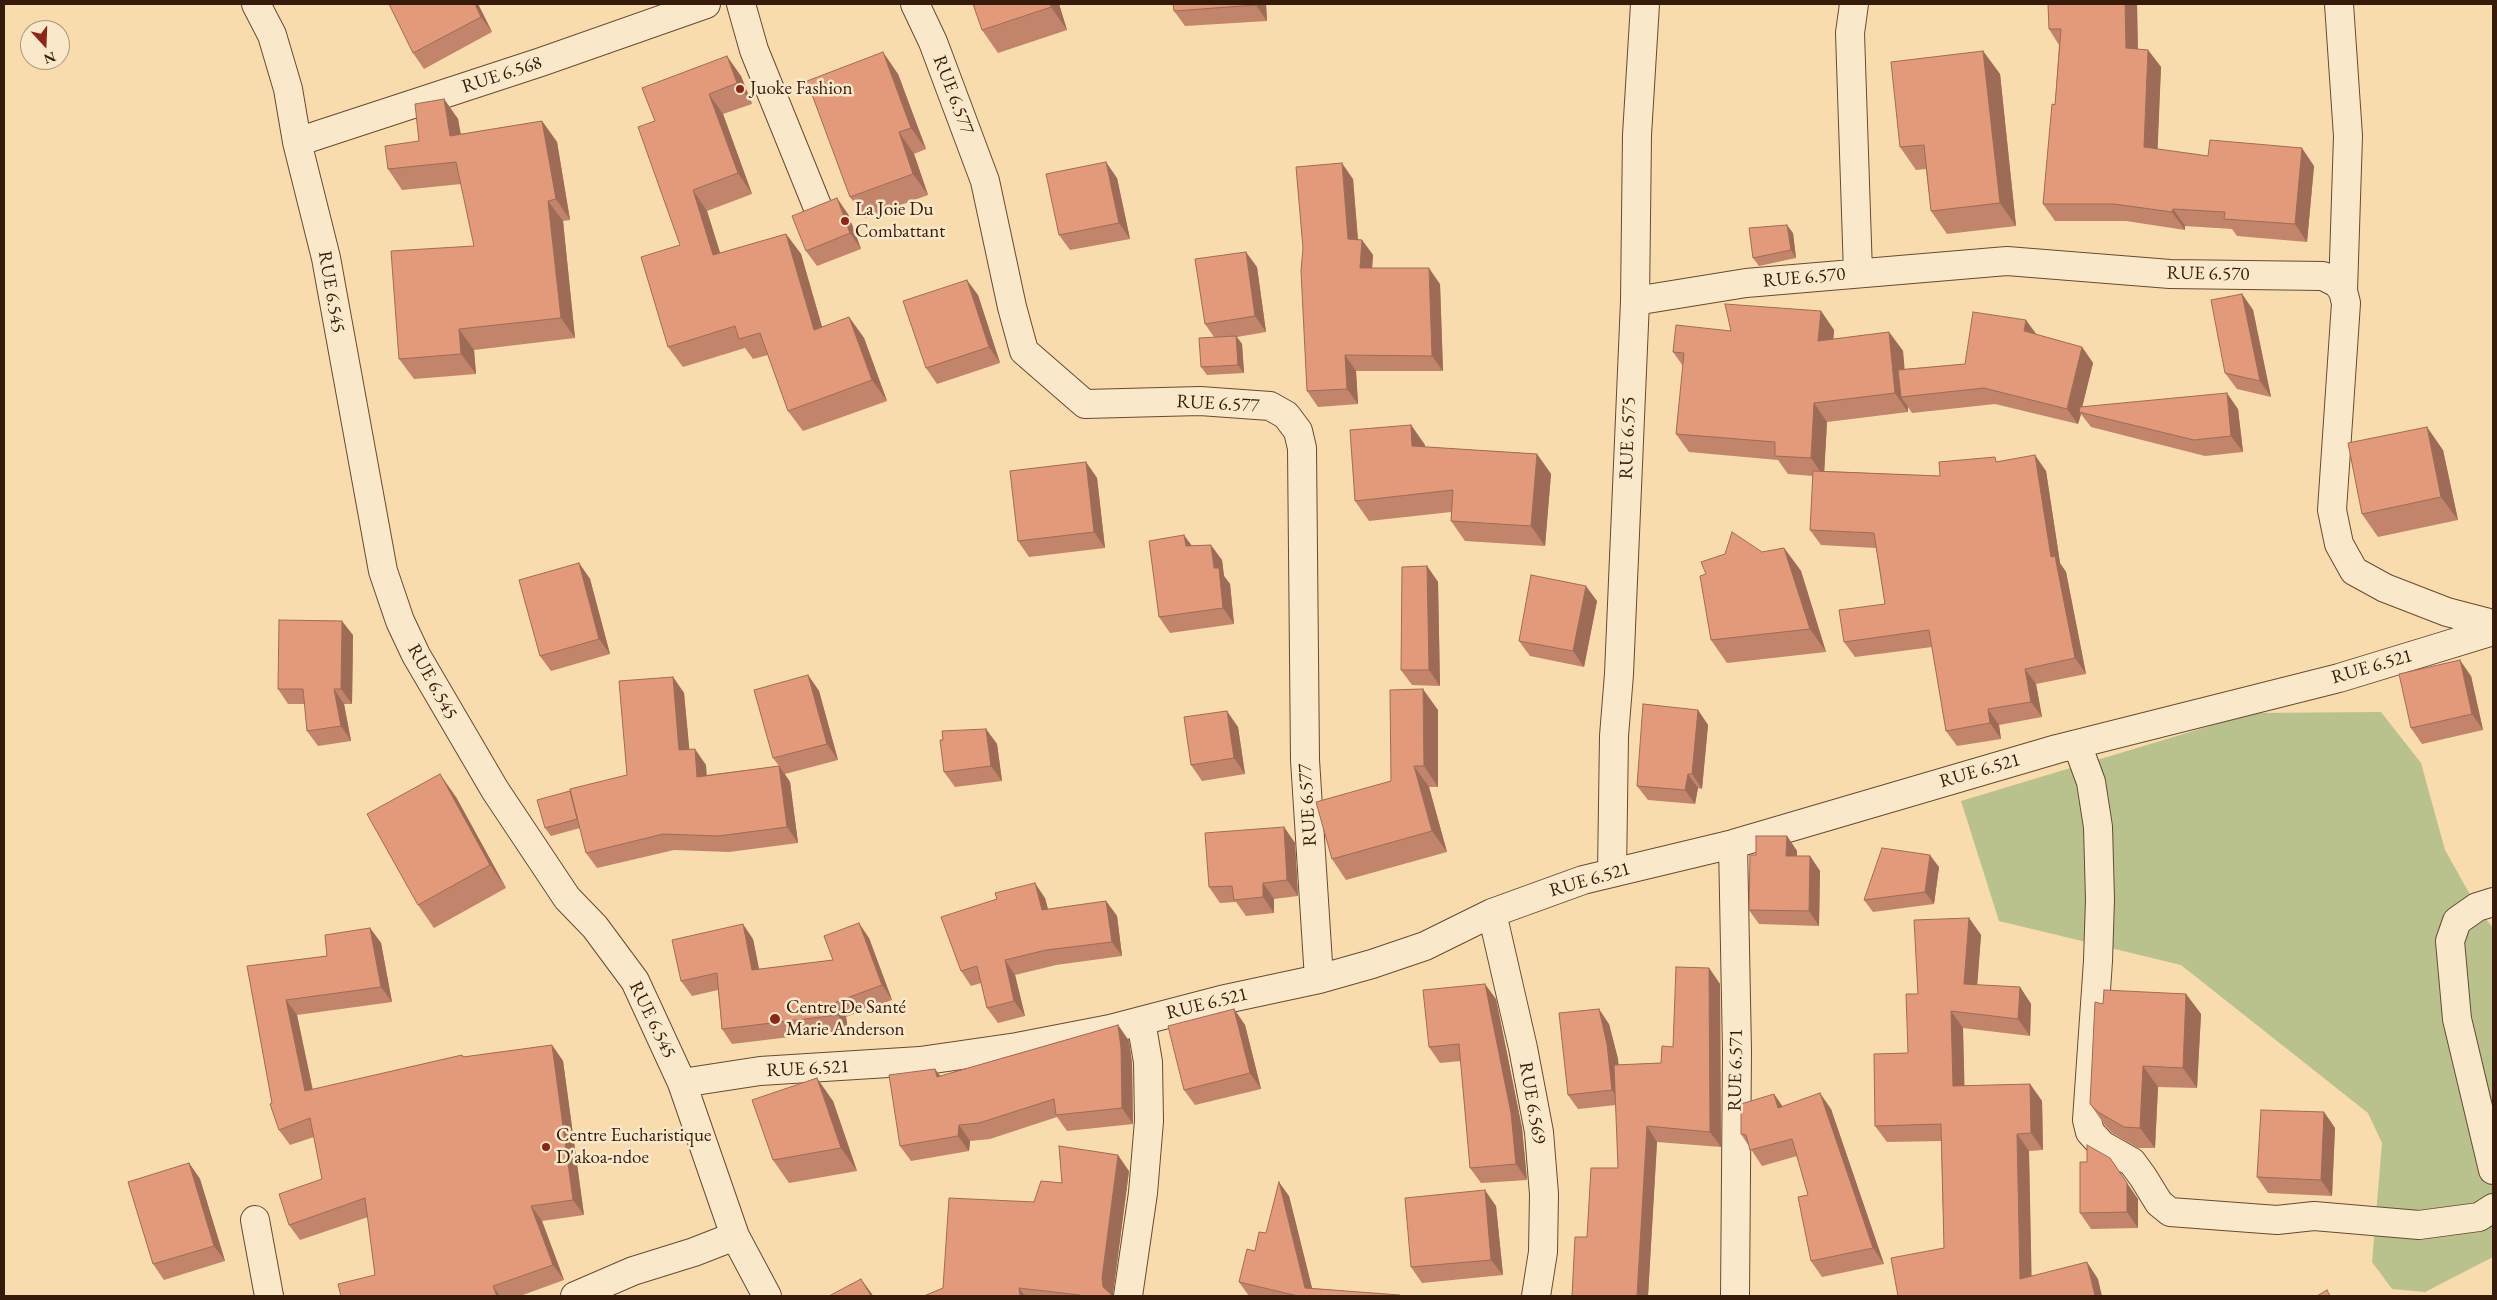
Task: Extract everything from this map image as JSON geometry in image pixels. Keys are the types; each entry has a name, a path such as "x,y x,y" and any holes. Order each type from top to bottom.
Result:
{"street":[{"name":"RUE 6.545","path":"256,4 272,35 288,90 297,142 326,258 383,571 400,621 416,655 495,790 567,898 595,927 635,981 682,1083 735,1236 767,1296"},
{"name":"RUE 6.568","path":"297,142 541,62 706,4"},
{"path":"741,4 754,50 818,208"},
{"name":"RUE 6.577","path":"915,4 936,50 984,181 1012,307 1024,351 1085,404 1200,401 1270,406 1286,415 1298,430 1302,448 1305,760 1319,978"},
{"name":"RUE 6.575","path":"1612,873 1614,736 1619,674 1635,301 1637,135 1645,4"},
{"path":"1854,4 1850,33 1858,273"},
{"path":"2339,4 2348,136 2343,291 2346,303 2332,510 2339,544 2354,571 2385,588 2447,612 2493,624"},
{"name":"RUE 6.570","path":"1635,301 1746,283 2007,261 2170,274 2323,276 2337,283 2343,291"},
{"name":"RUE 6.521","path":"682,1083 760,1071 846,1067 971,1054 1061,1040 1221,1000 1319,978 1372,964 1425,946 1492,913 1552,890 1612,873 1733,844 2078,744 2340,678 2493,631"},
{"path":"2078,744 2091,782 2098,827 2100,881 2098,961 2087,1120 2090,1132 2102,1145 2132,1162 2159,1203 2170,1212 2277,1220 2314,1216 2419,1224 2479,1217 2493,1208"},
{"name":"RUE 6.571","path":"1733,844 1738,1051 1735,1296"},
{"path":"2493,902 2477,908 2457,921 2450,941 2457,1019 2493,1170"},
{"name":"RUE 6.569","path":"1492,913 1523,1048 1539,1132 1544,1194 1543,1252 1536,1296"},
{"path":"1128,1296 1143,1193 1149,1121 1148,1062 1141,1021"},
{"path":"255,1220 269,1296"},
{"path":"575,1296 633,1271 694,1252 735,1236"}],"green space":[{"path":"2381,712 2421,763 2445,850 2477,907 2493,928 2493,1257 2425,1292 2392,1289 2372,1262 2382,1143 2368,1113 2181,965 1999,921 1961,801 2253,713"}],"building":[{"path":"389,4 475,4 481,17 413,53"},
{"path":"973,4 1050,4 1051,7 982,30"},
{"path":"1173,4 1256,4 1256,5 1174,11"},
{"path":"2048,4 2125,4 2126,48 2148,50 2144,147 2208,156 2210,140 2302,148 2295,224 2224,219 2225,212 2173,209 2172,212 2114,204 2043,204 2052,104 2055,105 2061,29 2049,29"},
{"path":"1983,51 2000,203 1931,211 1924,145 1900,147 1891,62"},
{"path":"883,52 911,128 899,132 913,174 850,197 807,81"},
{"path":"727,56 737,83 709,94 738,173 693,190 713,255 786,234 814,330 849,317 872,380 788,411 760,333 739,339 735,326 668,347 641,257 680,245 638,127 655,121 642,88"},
{"path":"444,99 450,136 542,121 556,199 548,201 561,318 459,329 461,354 399,359 391,251 474,246 456,162 388,169 385,146 419,141 415,104"},
{"path":"1106,162 1119,223 1059,235 1046,174"},
{"path":"1342,163 1348,239 1362,240 1360,268 1429,268 1432,356 1345,355 1347,389 1307,391 1301,271 1303,248 1296,167"},
{"path":"837,198 850,233 806,251 792,216"},
{"path":"1787,225 1791,250 1753,258 1749,228"},
{"path":"1246,252 1255,316 1205,324 1195,259"},
{"path":"967,280 989,347 926,368 903,301"},
{"path":"2242,294 2260,381 2225,373 2211,300"},
{"path":"1725,304 1821,311 1818,341 1889,332 1895,393 1814,403 1811,458 1775,456 1775,442 1676,434 1684,353 1673,352 1676,325 1731,331"},
{"path":"1973,312 2026,320 2024,331 2082,347 2067,409 1984,388 1901,397 1898,370 1965,364"},
{"path":"1236,336 1238,365 1201,367 1199,338"},
{"path":"2227,393 2231,436 2194,440 2079,412 2080,407"},
{"path":"1411,425 1412,446 1537,454 1531,526 1451,521 1453,490 1355,501 1350,430"},
{"path":"2427,427 2441,497 2362,514 2348,443"},
{"path":"2035,455 2051,557 2055,556 2075,658 2025,669 2031,702 1988,709 1990,723 1946,731 1929,630 1844,642 1839,610 1885,604 1874,533 1810,530 1813,471 1940,476 1939,462 1995,457 1996,462"},
{"path":"1086,462 1094,532 1018,541 1010,471"},
{"path":"1732,532 1762,552 1784,548 1810,629 1711,640 1700,576 1706,574 1701,562 1725,554"},
{"path":"1184,535 1186,546 1211,545 1214,568 1219,568 1223,608 1159,617 1149,541"},
{"path":"579,563 599,639 540,656 519,580"},
{"path":"1427,566 1429,670 1401,670 1402,567"},
{"path":"1531,575 1586,586 1573,651 1519,641"},
{"path":"279,620 342,621 341,689 334,689 341,726 307,731 303,689 278,689"},
{"path":"2460,660 2472,714 2411,728 2399,674"},
{"path":"808,675 827,744 773,758 754,690"},
{"path":"673,677 679,750 695,749 697,777 779,766 787,827 718,836 663,834 586,853 570,789 627,775 619,681"},
{"path":"1423,689 1424,766 1414,766 1432,831 1332,859 1316,802 1391,781 1390,690"},
{"path":"1643,704 1698,710 1692,774 1688,774 1685,790 1637,786"},
{"path":"1227,711 1234,758 1191,765 1184,717"},
{"path":"986,729 991,766 944,772 940,740 943,740 942,731"},
{"path":"440,774 490,865 418,905 367,814"},
{"path":"570,791 577,819 545,828 537,800"},
{"path":"1284,827 1287,880 1263,883 1263,897 1234,900 1232,886 1209,887 1205,833"},
{"path":"1756,836 1787,836 1786,856 1810,856 1809,911 1749,910 1750,855 1756,855"},
{"path":"1882,848 1930,855 1925,892 1864,900"},
{"path":"1035,883 1042,910 1106,901 1112,942 1046,950 1005,960 1014,1001 987,1008 977,966 961,971 941,917 997,899 995,893"},
{"path":"1969,918 1964,984 2020,987 2018,1019 1951,1011 1953,1086 2030,1084 2031,1133 2017,1134 2020,1279 2087,1262 2095,1296 1898,1296 1891,1258 1944,1248 1941,1124 1875,1126 1874,1054 1908,1053 1906,994 1918,994 1914,920"},
{"path":"859,923 882,985 836,1002 838,1015 722,1029 717,973 681,981 672,940 743,924 752,970 833,960 824,936"},
{"path":"370,928 381,987 286,1000 305,1091 462,1055 463,1057 552,1045 573,1200 531,1206 553,1265 493,1286 497,1296 341,1296 338,1284 375,1275 365,1198 289,1225 279,1194 322,1179 310,1118 279,1130 270,1104 272,1103 247,966 327,956 325,935"},
{"path":"1676,967 1709,968 1710,1132 1647,1126 1637,1296 1572,1296 1575,1237 1587,1237 1591,1168 1618,1168 1614,1065 1661,1063 1662,1046 1673,1047"},
{"path":"1485,984 1511,1113 1516,1164 1470,1168 1459,1044 1429,1047 1423,990"},
{"path":"2104,990 2186,994 2183,1068 2143,1066 2140,1128 2124,1127 2098,1112 2090,1104 2095,1002 2103,1004"},
{"path":"1234,1009 1250,1073 1184,1090 1168,1026"},
{"path":"1599,1009 1607,1044 1612,1090 1568,1095 1559,1013"},
{"path":"1118,1025 1121,1048 1122,1108 1056,1115 1054,1099 979,1123 959,1125 958,1136 900,1146 889,1075 935,1069 937,1077"},
{"path":"817,1078 841,1148 773,1160 752,1100"},
{"path":"1820,1093 1873,1248 1811,1261 1798,1197 1808,1195 1792,1139 1750,1150 1746,1135 1741,1134 1741,1104 1774,1094 1778,1108"},
{"path":"2261,1110 2324,1112 2321,1180 2257,1177"},
{"path":"2087,1145 2110,1158 2127,1183 2127,1212 2080,1213 2080,1162 2087,1162"},
{"path":"1059,1146 1118,1155 1102,1278 1103,1287 1111,1296 1080,1296 1019,1288 1020,1296 924,1296 943,1288 949,1198 1034,1202 1041,1181 1062,1183"},
{"path":"189,1163 214,1246 153,1264 128,1182"},
{"path":"1279,1182 1305,1288 1400,1296 1298,1296 1239,1282 1247,1249 1255,1251 1259,1232 1266,1233"},
{"path":"1485,1190 1491,1260 1411,1267 1405,1198"},
{"path":"861,1279 871,1296 829,1296"},
{"path":"2327,1290 2330,1296 2317,1296"}],"place":[{"name":"Juoke Fashion","path":"740,89"},
{"name":"La Joie Du Combattant","path":"845,221"},
{"name":"Centre De Santé Marie Anderson","path":"775,1019"},
{"name":"Centre Eucharistique D'akoa-ndoe","path":"546,1147"}]}
